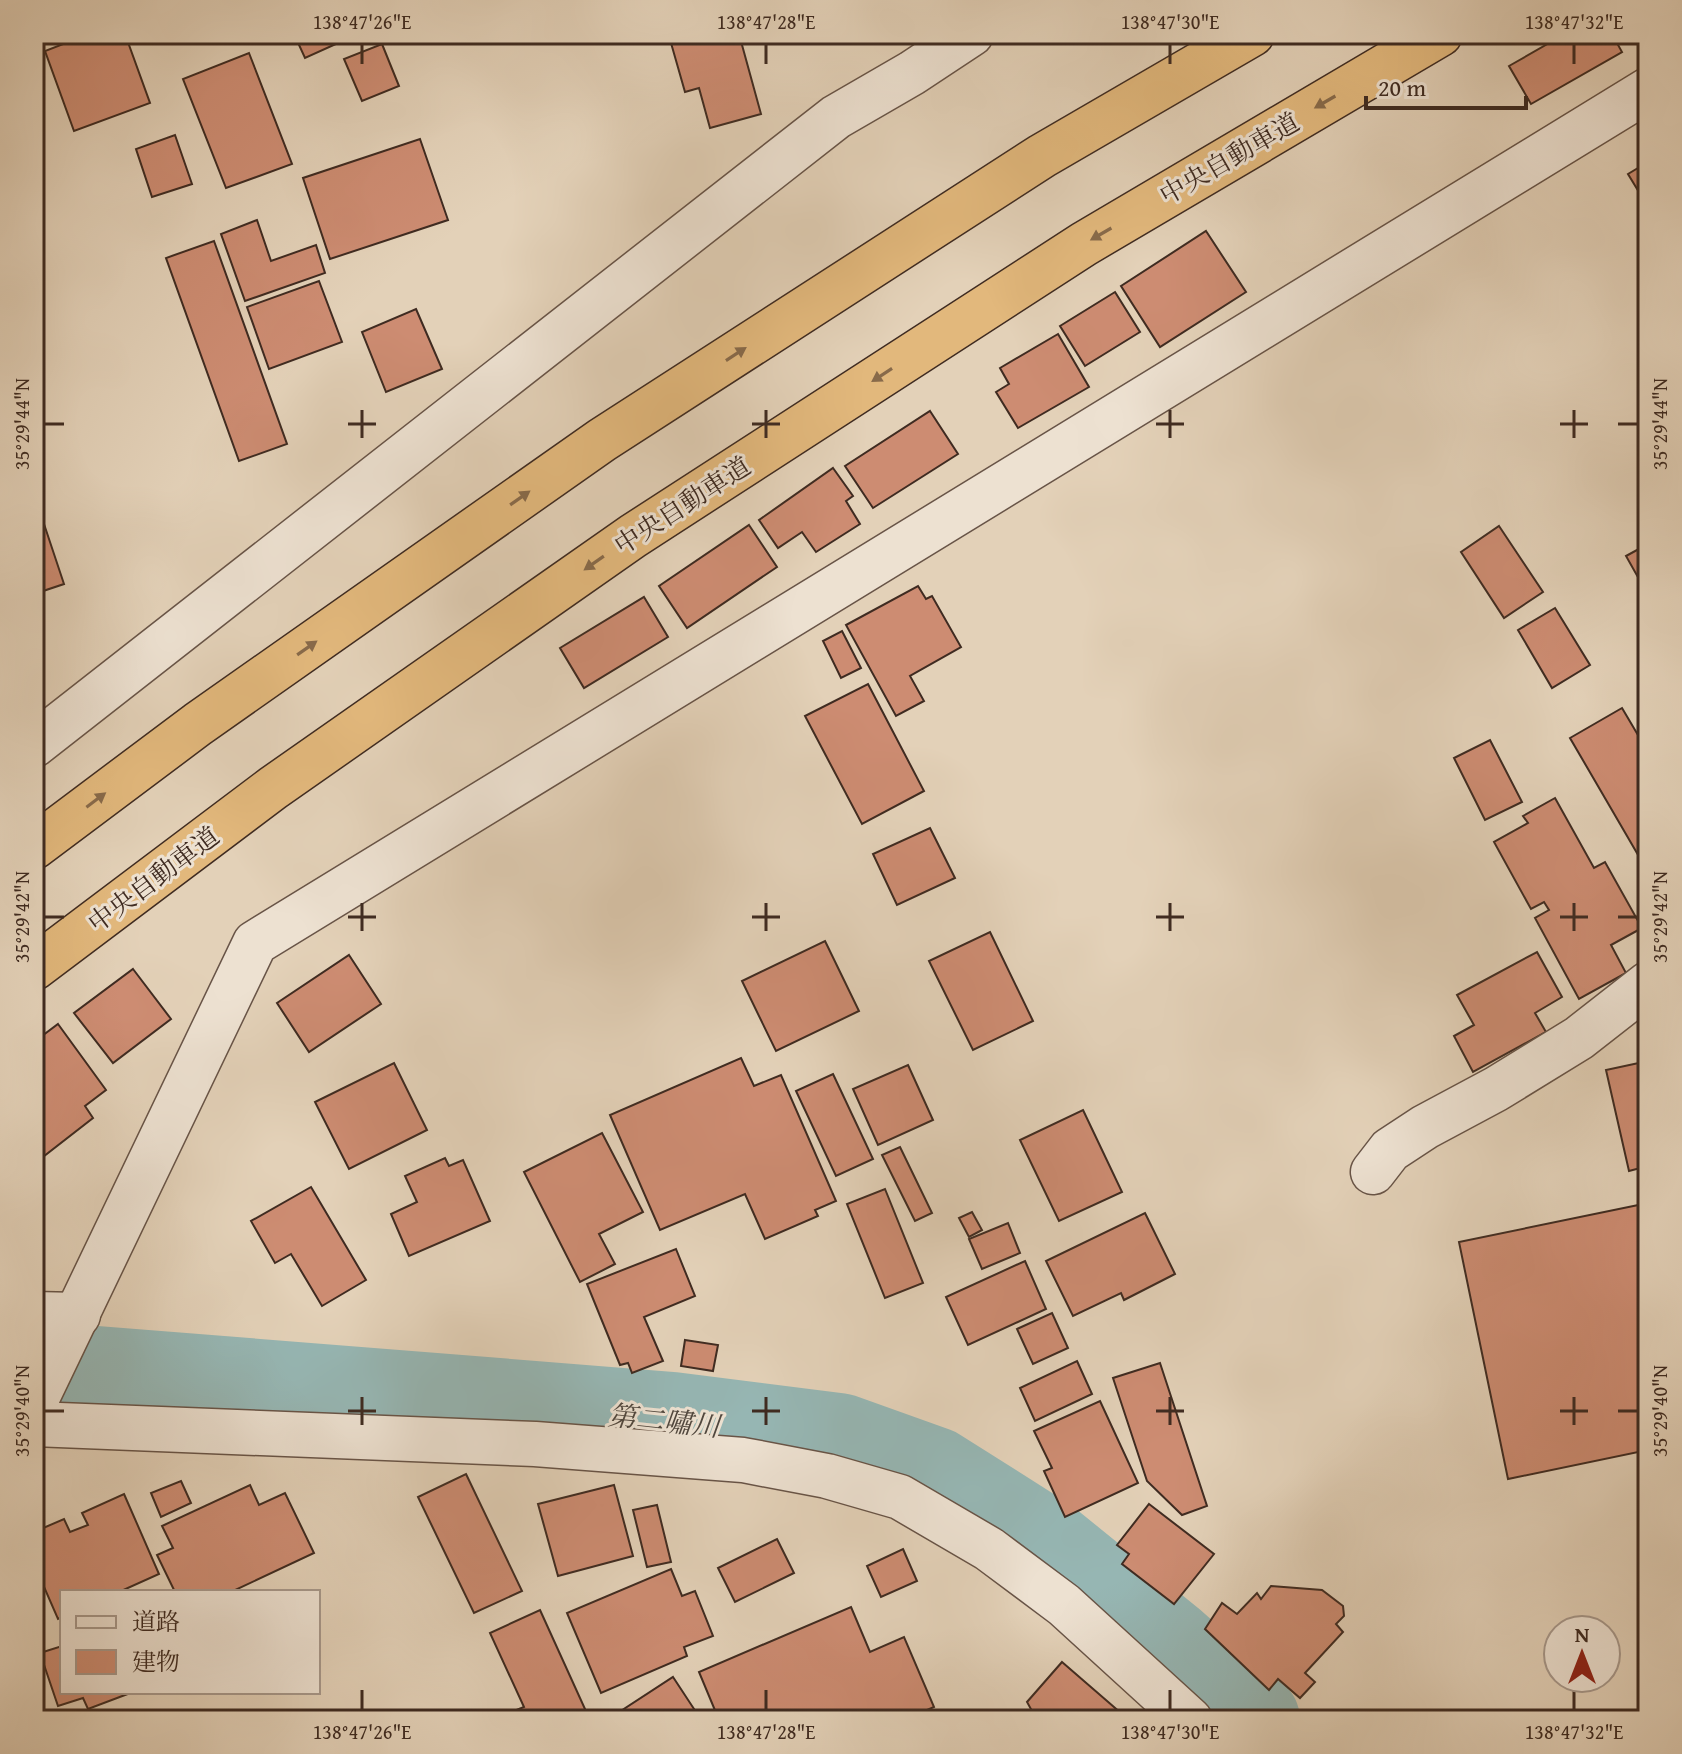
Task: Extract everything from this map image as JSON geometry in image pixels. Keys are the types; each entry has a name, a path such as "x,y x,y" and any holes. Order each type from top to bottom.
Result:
{"highway":[{"path":"34,847 198,724 602,440 1042,156 1252,34"},
{"name":"中央自動車道","path":"34,968 273,788 633,536 1084,244 1440,34"}],"street":[{"path":"34,745 836,117 971,34"},
{"path":"1190,1720 1064,1605 989,1549 900,1497 827,1476 743,1460 34,1410 255,943 1648,90"},
{"path":"1373,1172 1390,1150 1579,1038 1648,984"},
{"path":"34,1314 71,1330"}],"building":[{"path":"89,34 125,34 150,103 74,131 45,51"},
{"path":"294,34 358,34 305,58"},
{"path":"739,34 761,114 710,128 699,88 685,92 669,36"},
{"path":"1565,34 1612,34 1622,52 1531,104 1509,66"},
{"path":"382,44 399,86 362,101 344,59"},
{"path":"249,53 292,164 226,188 183,79"},
{"path":"175,135 192,184 152,197 136,149"},
{"path":"420,139 448,220 330,259 303,178"},
{"path":"1648,162 1648,207 1628,174"},
{"path":"257,220 271,261 316,245 325,273 245,301 221,234"},
{"path":"1206,231 1246,292 1160,347 1121,286"},
{"path":"214,241 287,444 239,461 166,258"},
{"path":"319,281 342,342 269,369 247,307"},
{"path":"1115,292 1140,332 1085,366 1060,326"},
{"path":"416,309 442,369 386,392 362,332"},
{"path":"1058,334 1089,387 1018,428 996,392 1009,384 1000,368"},
{"path":"930,411 958,454 873,508 845,466"},
{"path":"833,468 853,496 846,501 860,524 816,552 802,532 778,548 759,520"},
{"path":"41,515 64,584 34,594 34,517"},
{"path":"749,525 777,567 687,628 659,586"},
{"path":"1499,526 1543,592 1504,618 1461,552"},
{"path":"1648,544 1648,595 1626,556"},
{"path":"918,586 926,599 932,596 961,647 910,676 924,701 896,716 846,625"},
{"path":"644,597 668,637 584,688 560,648"},
{"path":"1555,608 1590,665 1552,688 1518,630"},
{"path":"842,631 861,668 841,678 823,641"},
{"path":"868,684 924,791 862,824 805,716"},
{"path":"1622,708 1648,752 1648,872 1570,738"},
{"path":"1490,740 1522,802 1485,820 1454,758"},
{"path":"1555,798 1594,868 1605,862 1642,928 1611,945 1626,973 1579,999 1535,918 1549,910 1544,902 1531,909 1494,842 1528,823 1523,816"},
{"path":"930,828 955,878 897,905 873,854"},
{"path":"990,932 1033,1021 973,1050 929,961"},
{"path":"825,941 859,1011 776,1051 742,981"},
{"path":"1537,952 1562,997 1535,1013 1546,1032 1473,1072 1454,1036 1474,1025 1457,995"},
{"path":"349,955 381,1004 309,1052 277,1003"},
{"path":"133,969 171,1019 113,1063 74,1013"},
{"path":"58,1024 106,1090 85,1106 93,1118 39,1160 34,1153 34,1042"},
{"path":"741,1058 754,1086 781,1075 836,1201 815,1210 818,1216 765,1239 745,1194 660,1230 610,1115"},
{"path":"1648,1061 1648,1166 1629,1171 1606,1070"},
{"path":"394,1063 427,1130 349,1169 315,1102"},
{"path":"908,1065 933,1120 878,1145 853,1089"},
{"path":"833,1074 873,1159 836,1176 796,1091"},
{"path":"1083,1110 1122,1192 1059,1221 1020,1140"},
{"path":"602,1133 643,1212 599,1234 615,1264 580,1282 524,1172"},
{"path":"900,1147 932,1213 915,1221 882,1155"},
{"path":"445,1158 449,1166 463,1160 490,1221 409,1256 391,1214 417,1202 405,1176"},
{"path":"311,1187 366,1280 322,1306 291,1254 275,1263 251,1221"},
{"path":"885,1189 923,1283 885,1298 847,1204"},
{"path":"1648,1203 1648,1450 1508,1479 1459,1242"},
{"path":"972,1212 982,1230 969,1237 959,1218"},
{"path":"1145,1213 1175,1274 1124,1300 1121,1293 1073,1316 1046,1261"},
{"path":"1008,1223 1020,1253 982,1269 969,1239"},
{"path":"676,1249 695,1296 644,1317 663,1361 632,1373 628,1363 620,1365 587,1284"},
{"path":"1025,1261 1046,1309 968,1345 946,1297"},
{"path":"1052,1313 1068,1348 1033,1364 1017,1329"},
{"path":"685,1340 718,1345 713,1371 681,1366"},
{"path":"1077,1361 1092,1394 1035,1421 1020,1388"},
{"path":"1160,1363 1207,1506 1182,1515 1147,1481 1113,1378"},
{"path":"1100,1401 1138,1483 1065,1517 1044,1471 1052,1468 1034,1431"},
{"path":"466,1474 522,1591 474,1613 418,1497"},
{"path":"181,1481 191,1503 161,1517 151,1493"},
{"path":"250,1485 259,1505 285,1493 314,1553 235,1590 174,1590 157,1555 173,1548 162,1526"},
{"path":"614,1485 633,1556 558,1576 538,1504"},
{"path":"124,1494 159,1574 123,1590 60,1590 58,1619 34,1564 34,1532 64,1519 70,1532 88,1525 82,1513"},
{"path":"1149,1504 1214,1554 1174,1604 1122,1564 1129,1554 1117,1545"},
{"path":"657,1505 671,1562 647,1567 633,1510"},
{"path":"777,1539 794,1573 735,1602 718,1568"},
{"path":"903,1549 917,1581 881,1597 867,1566"},
{"path":"671,1569 682,1596 695,1591 713,1636 684,1647 687,1656 601,1693 567,1613"},
{"path":"1271,1586 1322,1590 1343,1606 1344,1616 1336,1624 1343,1632 1305,1673 1315,1682 1300,1698 1278,1679 1269,1690 1205,1629 1222,1603 1237,1614 1257,1593 1261,1599"},
{"path":"851,1607 870,1652 904,1637 934,1707 904,1720 719,1720 699,1672"},
{"path":"540,1610 590,1720 514,1720 511,1712 524,1707 490,1633"},
{"path":"60,1647 60,1694 128,1694 88,1709 83,1698 58,1706 40,1653"},
{"path":"1062,1662 1129,1720 1037,1720 1027,1702"},
{"path":"673,1677 700,1718 698,1720 607,1720"}],"waterway":[{"name":"第二嘯川","path":"34,1369 673,1420 839,1441 934,1475 1043,1544 1170,1647 1252,1720"}]}
